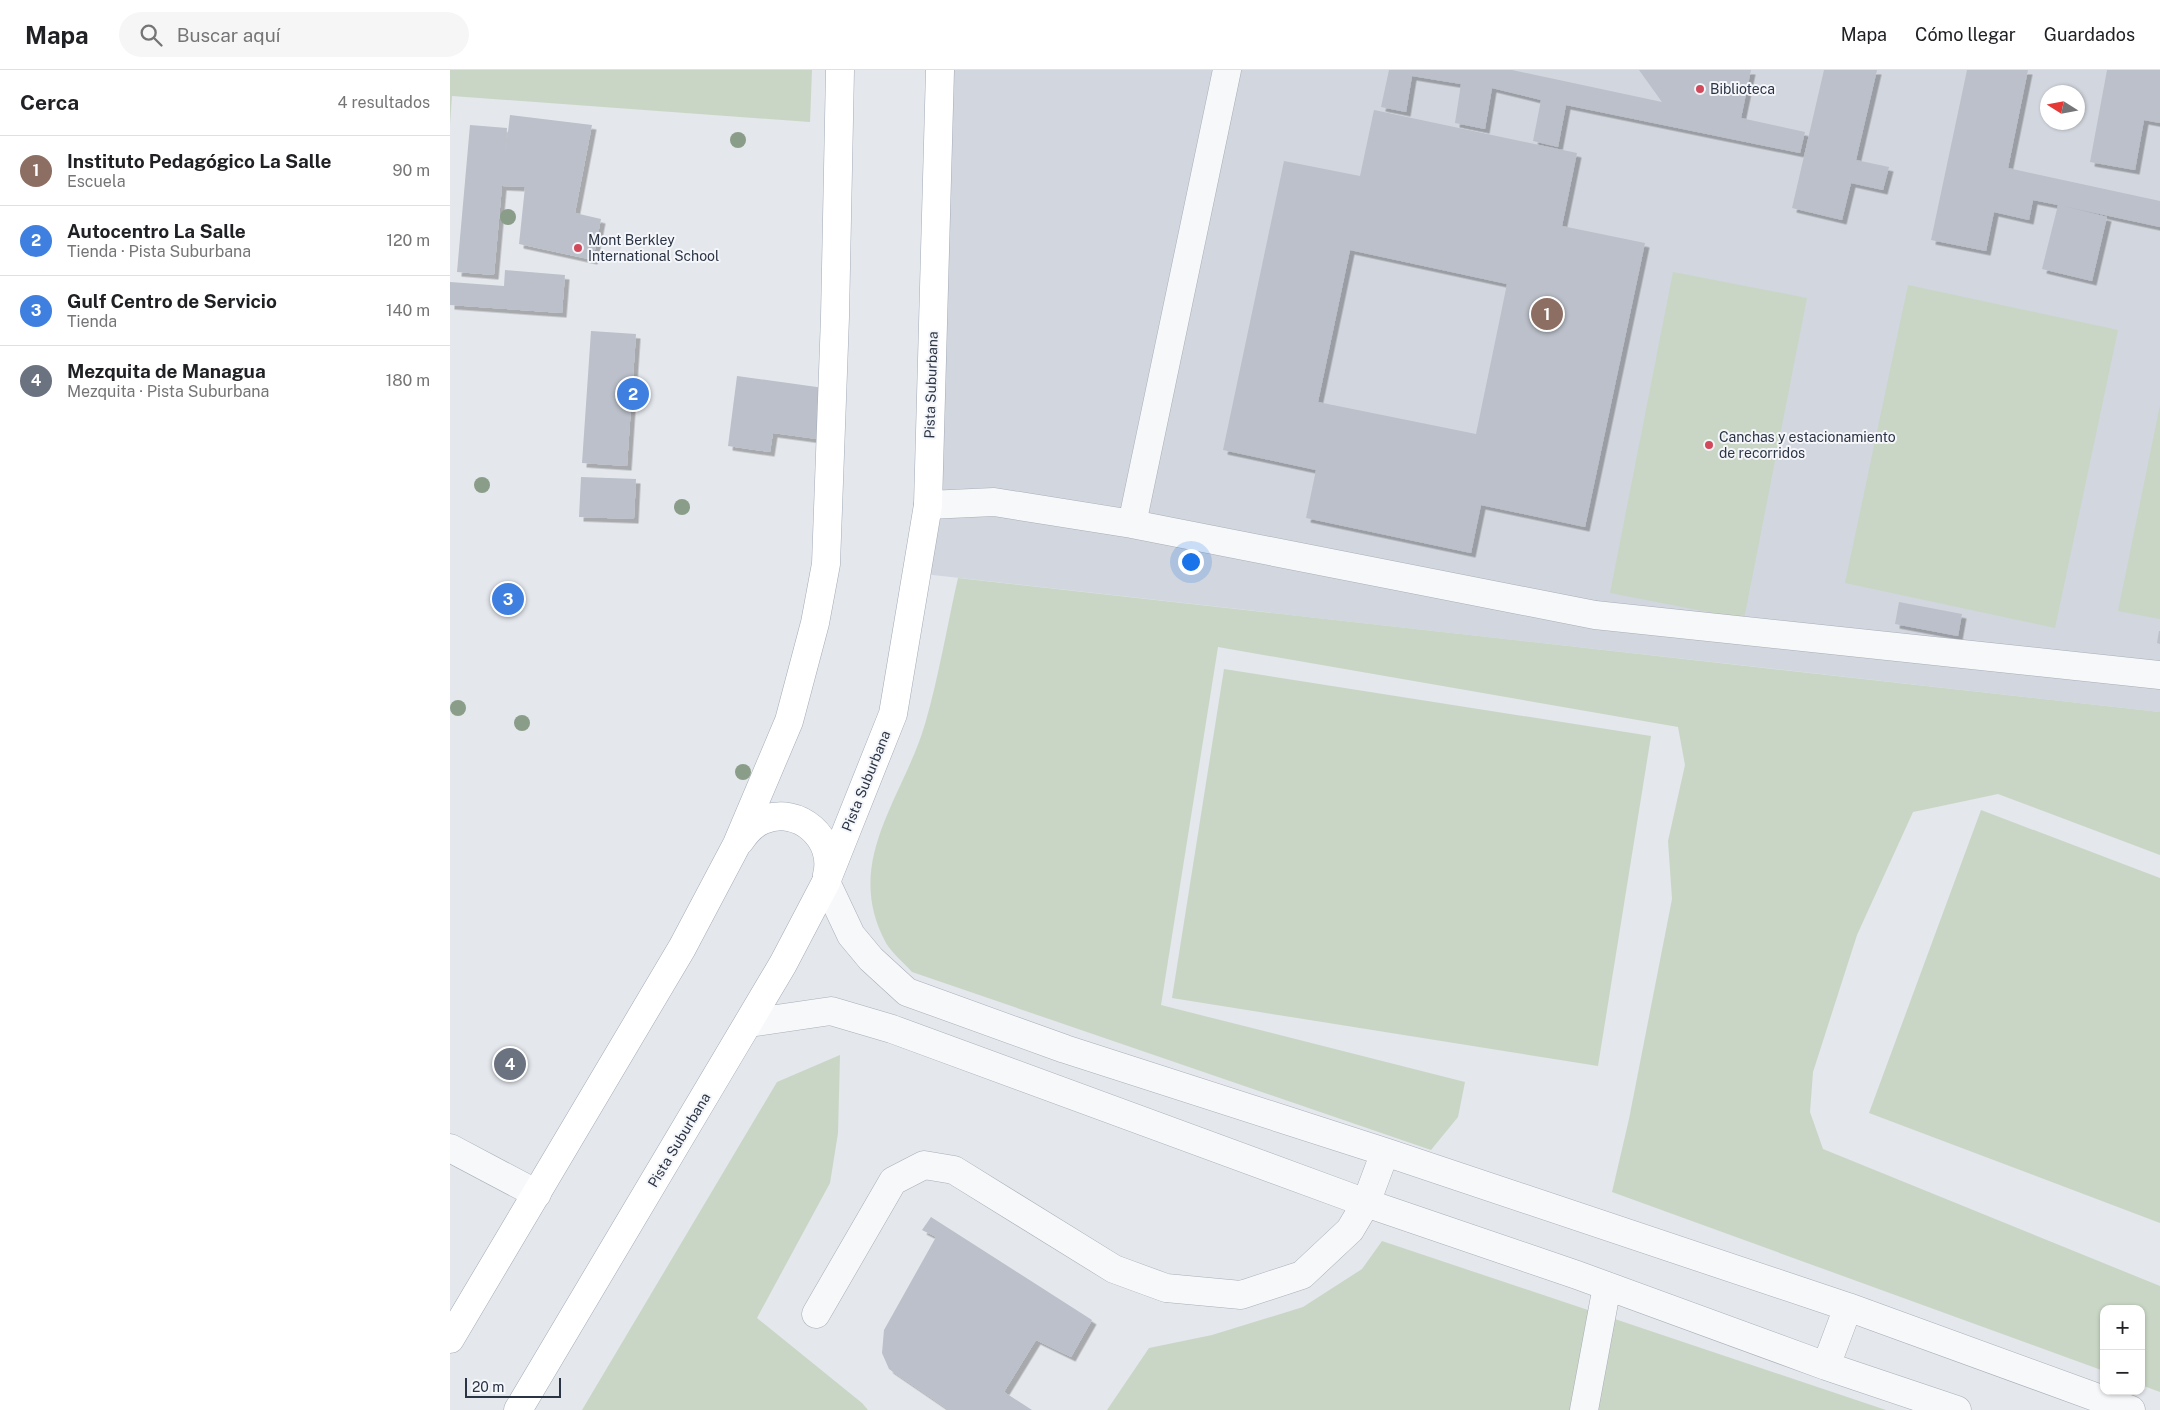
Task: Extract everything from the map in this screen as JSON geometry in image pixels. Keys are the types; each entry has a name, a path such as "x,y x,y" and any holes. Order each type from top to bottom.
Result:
{"main road":[{"path":"450,1339 682,948 737,844 789,721 815,623 826,564 835,317 840,70"},
{"name":"Pista Suburbana","path":"518,1410 749,1023 826,882 893,714 928,505 940,70"},
{"path":"737,844 749,829 762,820 778,816 794,818 809,824 820,836 827,850 830,866 826,882"}],"street":[{"path":"1132,524 1227,70"},
{"path":"928,505 994,502 1132,524 1594,615 2160,675"},
{"path":"826,882 851,935 871,959 907,992 1065,1049 1385,1152 1848,1307 2131,1410"},
{"path":"892,1029 907,992"},
{"path":"749,1023 830,1011 892,1029 1366,1203 1607,1286 1826,1366 1957,1410"},
{"path":"450,1148 537,1194"},
{"path":"816,1314 893,1181 924,1164 954,1170 1114,1269 1166,1288 1241,1295 1302,1275 1350,1230 1366,1203 1385,1152"},
{"path":"1584,1410 1607,1286"},
{"path":"1826,1366 1848,1307"}],"shaded area":[{"path":"940,70 2160,70 2160,712 915,573"}],"green space":[{"path":"450,70 812,70 810,122 452,96 450,124"},
{"name":"Canchas y estacionamiento de recorridos","path":"1673,272 1807,298 1744,619 1610,593"},
{"path":"1908,285 2118,330 2055,628 1845,583"},
{"path":"2160,405 2160,619 2118,611"},
{"path":"958,578 2160,712 2160,855 1998,794 1913,812 1857,935 1813,1072 1810,1112 1823,1149 2160,1286 2160,1392 2145,1386 2145,1305 2100,1305 2100,1370 1612,1192 1629,1119 1672,899 1668,841 1685,765 1678,727 1218,647 1161,1005 1465,1082 1458,1117 1431,1150 912,972 886,943 874,913 870,885 873,858 881,831 915,752 925,724 939,669"},
{"path":"1224,669 1651,736 1598,1066 1172,998"},
{"path":"1981,810 2160,878 2160,1223 1869,1113"},
{"path":"840,1055 838,1133 830,1183 757,1318 862,1403 868,1410 582,1410 777,1082"},
{"path":"1382,1241 1886,1410 1107,1410 1149,1348 1212,1335 1303,1307 1362,1269"}],"building":[{"path":"1389,70 1512,70 1662,102 1639,70 1751,70 1741,118 1805,132 1800,153 1566,105 1558,147 1533,141 1541,100 1492,88 1485,129 1455,123 1461,84 1412,76 1406,112 1381,107"},
{"path":"1824,70 1877,70 1856,160 1889,167 1883,190 1851,183 1842,220 1792,208"},
{"path":"1967,70 2028,70 2008,168 2160,201 2160,227 2063,206 2107,217 2092,281 2042,269 2058,205 2033,200 2029,220 1994,212 1986,251 1931,240"},
{"path":"2107,70 2160,70 2160,123 2144,120 2135,170 2090,162"},
{"path":"1374,110 1577,153 1562,226 1645,243 1585,527 1481,505 1471,553 1306,518 1316,470 1223,450 1284,161 1360,176","holes":["1350,250 1507,284 1476,434 1318,402"]},
{"path":"510,115 592,125 575,213 601,219 593,260 519,244 525,187 502,186 494,275 457,272 470,125 507,128 505,157"},
{"path":"505,270 565,275 562,313 450,305 450,282 504,286"},
{"path":"591,331 636,334 627,466 582,463"},
{"path":"737,376 824,388 817,439 773,433 770,452 728,446"},
{"path":"581,477 636,479 634,519 579,517"},
{"path":"1899,602 1962,614 1958,636 1895,624"},
{"path":"2160,631 2160,644 2157,643"},
{"path":"931,1217 1092,1320 1071,1357 1036,1340 1004,1392 1032,1410 949,1410 889,1369 882,1353 884,1330 936,1237 922,1230"}],"place":[{"name":"Biblioteca","path":"1700,89"},
{"name":"Mont Berkley International School","path":"578,248"},
{"name":"Instituto Pedagógico La Salle","path":"1547,314"},
{"name":"Autocentro La Salle","path":"633,394"},
{"name":"Canchas y estacionamiento de recorridos","path":"1709,445"},
{"name":"Gulf Centro de Servicio","path":"508,599"},
{"name":"Mezquita de Managua","path":"510,1064"}]}
